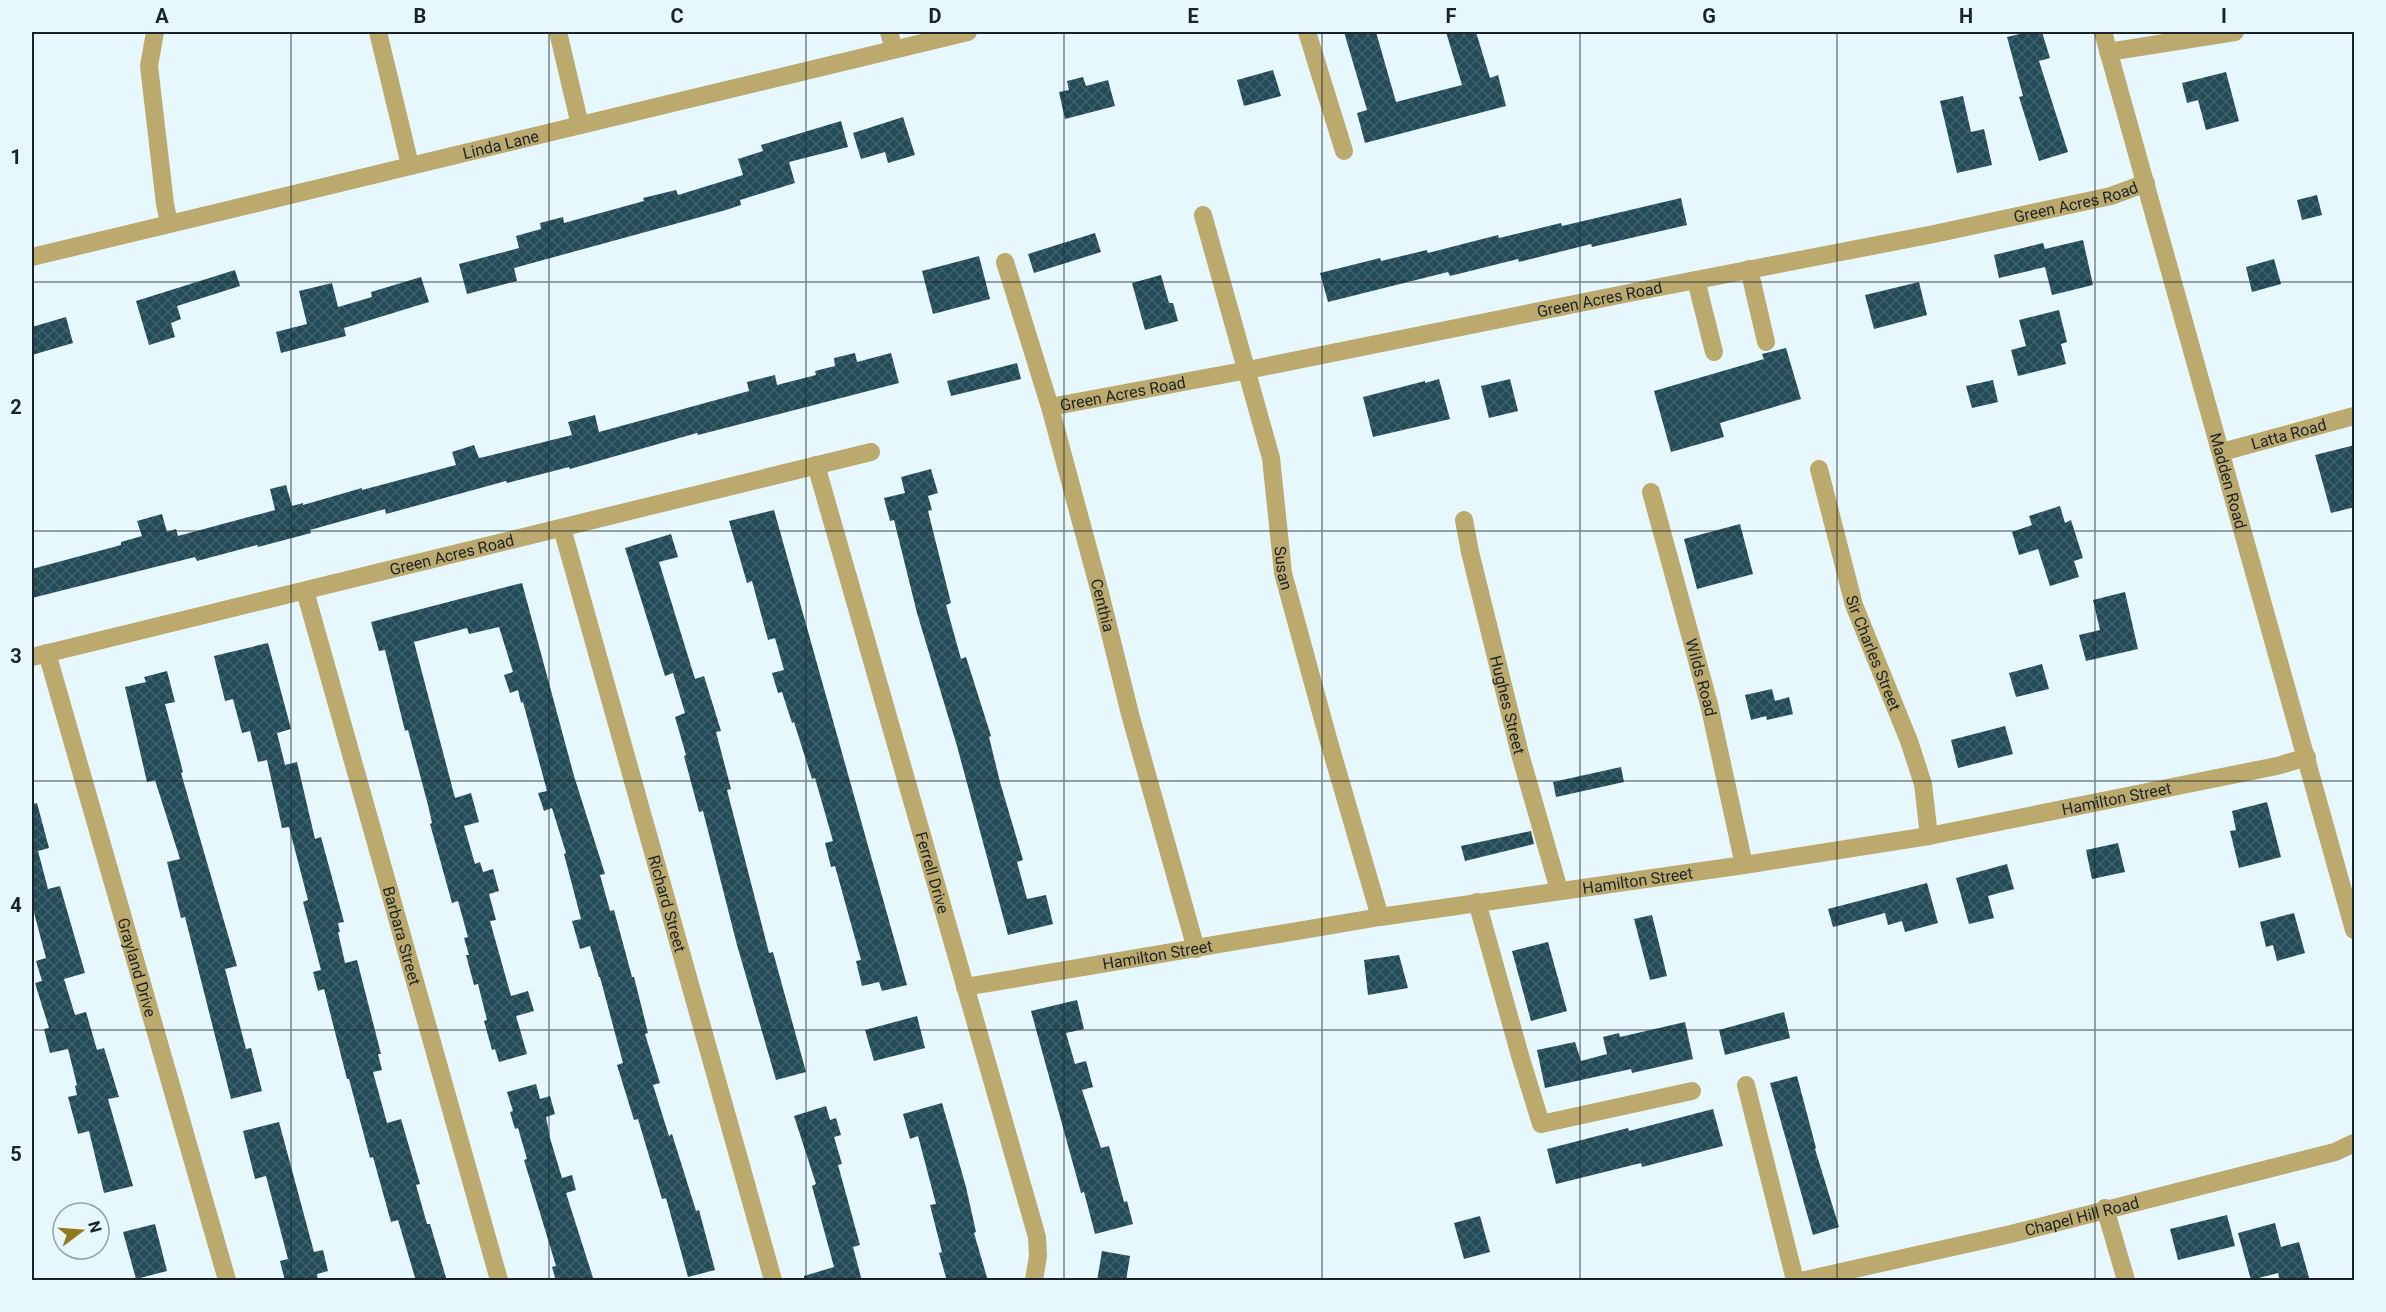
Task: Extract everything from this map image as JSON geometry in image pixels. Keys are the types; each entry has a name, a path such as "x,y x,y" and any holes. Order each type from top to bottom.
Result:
{"street":[{"path":"155,32 149,66 169,223"},
{"path":"378,32 410,165"},
{"path":"558,32 580,124"},
{"name":"Linda Lane","path":"32,256 580,124 892,40 968,32"},
{"path":"1307,32 1344,151"},
{"name":"Madden Road","path":"2103,32 2355,930"},
{"path":"2109,52 2235,32"},
{"name":"Green Acres Road","path":"1050,407 1248,370 1945,231 2100,198 2146,183"},
{"name":"Susan","path":"1203,215 1271,458 1283,573 1380,917"},
{"name":"Centhia","path":"1005,262 1050,407 1130,714 1196,949"},
{"path":"1749,269 1766,342"},
{"path":"1696,280 1714,352"},
{"name":"Latta Road","path":"2222,452 2355,416"},
{"name":"Green Acres Road","path":"39,655 871,452"},
{"name":"Ferrell Drive","path":"816,465 1037,1237 1038,1256 1034,1281"},
{"name":"Sir Charles Street","path":"1819,469 1854,605 1909,741 1923,784 1929,836"},
{"name":"Wilds Road","path":"1651,492 1709,704 1744,865"},
{"name":"Hughes Street","path":"1464,520 1520,754 1559,890"},
{"name":"Richard Street","path":"562,528 773,1281"},
{"name":"Barbara Street","path":"305,591 499,1281"},
{"name":"Grayland Drive","path":"39,655 227,1281"},
{"name":"Hamilton Street","path":"965,987 1380,917 1929,836 2277,766 2307,757"},
{"path":"1478,902 1541,1124 1692,1091"},
{"path":"1746,1085 1795,1281"},
{"name":"Chapel Hill Road","path":"1805,1281 1846,1276 2105,1208 2335,1152 2355,1143"},
{"path":"2105,1208 2126,1281"}],"building":[{"path":"1344,32 1376,32 1396,102 1462,85 1446,32 1476,32 1490,78 1498,75 1506,106 1365,143 1357,113 1367,110"},
{"path":"2028,32 2042,32 2050,58 2039,61 2068,152 2039,161 2019,97 2023,96 2007,37"},
{"path":"1273,70 1281,96 1244,106 1237,80"},
{"path":"2226,72 2239,121 2206,130 2198,100 2187,103 2182,83"},
{"path":"1083,77 1086,86 1108,80 1115,106 1065,119 1059,92 1069,90 1067,81"},
{"path":"1963,96 1971,132 1984,129 1992,165 1957,173 1940,101"},
{"path":"903,117 915,155 888,163 885,152 861,159 853,133"},
{"path":"841,121 848,147 789,162 795,183 740,200 741,205 726,210 514,268 517,281 467,294 459,264 519,248 516,236 541,229 540,223 563,217 564,223 644,201 643,198 676,190 678,195 743,175 738,159 763,151 761,145"},
{"path":"2317,195 2322,215 2302,220 2297,200"},
{"path":"1681,198 1687,225 1592,247 1591,244 1519,262 1518,259 1450,276 1448,272 1328,302 1320,273 1380,258 1381,261 1427,250 1428,253 1498,235 1499,238 1561,223 1562,226"},
{"path":"1095,233 1101,252 1034,273 1028,254"},
{"path":"2083,240 2093,285 2052,295 2045,267 1999,278 1994,255 2043,243 2045,249"},
{"path":"979,256 990,299 933,314 922,271"},
{"path":"2274,259 2281,284 2252,292 2246,267"},
{"path":"235,270 240,286 177,306 181,319 171,323 175,337 149,345 136,301"},
{"path":"1161,275 1169,303 1173,303 1178,321 1145,330 1132,283"},
{"path":"421,277 429,302 344,328 346,336 281,353 276,332 307,324 299,291 332,283 338,307 372,297 371,292"},
{"path":"1919,282 1927,315 1874,329 1865,295"},
{"path":"2059,310 2067,342 2061,344 2066,364 2018,376 2011,350 2026,346 2019,320"},
{"path":"66,317 73,343 32,355 32,327"},
{"path":"1786,348 1801,399 1720,423 1724,437 1671,452 1654,391 1764,359 1762,354"},
{"path":"855,353 857,362 891,353 899,383 698,435 697,433 570,469 569,467 507,483 506,481 386,514 385,509 258,547 257,545 197,561 195,557 32,598 32,569 121,545 121,542 142,536 137,521 162,514 167,532 176,529 178,536 275,510 270,489 286,485 292,506 303,503 303,505 456,465 452,452 474,445 479,458 484,457 572,435 568,422 595,415 599,432 749,391 747,382 775,375 777,385 816,375 815,371 835,366 834,358"},
{"path":"1017,363 1021,379 951,396 947,381"},
{"path":"1439,379 1450,419 1373,437 1363,397"},
{"path":"1510,379 1518,411 1489,418 1481,386"},
{"path":"1993,380 1998,402 1972,408 1966,386"},
{"path":"2355,445 2355,507 2331,513 2315,455"},
{"path":"931,469 938,493 928,496 932,510 928,511 951,603 946,605 961,659 966,657 991,736 989,737 1000,782 1023,860 1017,862 1027,899 1046,895 1053,924 1008,935 957,746 917,613 894,520 890,521 884,498 905,493 901,477"},
{"path":"2060,506 2065,523 2071,520 2083,558 2074,561 2079,577 2050,586 2038,549 2019,555 2012,532 2032,525 2029,516"},
{"path":"774,510 907,985 882,991 879,982 862,986 856,961 861,960 835,866 831,867 825,843 833,841 815,778 812,779 794,722 792,723 782,692 778,693 772,673 784,670 775,638 768,640 752,581 747,583 729,521"},
{"path":"1740,524 1753,574 1697,589 1684,539"},
{"path":"671,534 678,557 659,562 695,679 704,676 721,731 716,732 731,789 727,790 769,953 773,952 806,1072 776,1080 737,945 703,811 699,812 684,756 686,755 675,717 685,713 673,673 665,676 625,548"},
{"path":"522,583 574,776 605,874 600,875 610,911 614,910 632,977 634,977 648,1033 645,1034 660,1083 653,1085 669,1136 672,1134 696,1211 699,1210 715,1270 688,1277 666,1198 662,1199 638,1119 634,1120 617,1065 623,1063 600,977 590,946 580,949 572,921 581,919 564,854 566,853 552,808 544,811 538,793 547,791 523,702 521,703 518,690 510,693 504,675 513,672 499,627 469,634 467,628 414,642 455,798 471,793 479,822 464,826 475,864 480,862 483,872 493,869 499,891 489,894 496,920 490,921 511,996 528,991 534,1011 516,1016 527,1054 499,1062 495,1049 492,1050 484,1021 487,1020 478,984 474,985 466,955 469,955 464,938 468,937 458,901 452,903 430,824 432,823 428,805 408,730 405,731 385,650 379,651 371,622"},
{"path":"2125,592 2138,649 2086,661 2079,635 2100,630 2093,600"},
{"path":"268,643 291,729 277,733 285,765 297,762 315,839 321,837 344,922 338,923 340,932 338,932 345,963 357,960 381,1054 378,1054 382,1070 373,1072 387,1123 401,1119 420,1184 416,1185 427,1224 430,1224 447,1281 416,1281 398,1220 391,1222 373,1157 370,1158 349,1079 347,1079 324,989 318,991 313,972 321,970 303,902 308,900 289,827 282,828 267,760 258,762 250,731 242,733 233,699 225,701 214,656"},
{"path":"2042,664 2049,689 2016,697 2009,673"},
{"path":"167,671 175,702 165,704 183,772 181,773 237,966 225,969 246,1049 251,1048 262,1091 231,1099 185,917 181,918 167,862 180,859 155,780 147,782 125,687 146,682 144,677"},
{"path":"1772,689 1775,701 1789,697 1793,714 1767,720 1766,716 1751,720 1745,695"},
{"path":"2005,726 2013,754 1958,768 1951,740"},
{"path":"1621,767 1624,782 1556,797 1553,782"},
{"path":"2267,802 2281,857 2239,868 2230,831 2236,830 2232,811"},
{"path":"37,803 49,848 38,851 48,889 60,886 85,973 64,979 75,1015 86,1012 97,1050 104,1048 119,1097 108,1099 133,1186 104,1193 89,1131 78,1134 68,1097 77,1095 75,1086 77,1085 68,1049 50,1053 44,1029 49,1028 35,983 42,981 36,961 46,958 32,905 32,804"},
{"path":"1531,831 1534,844 1465,861 1461,846"},
{"path":"2118,843 2125,872 2092,879 2086,850"},
{"path":"2007,864 2014,889 1988,896 1994,918 1969,924 1956,878"},
{"path":"1927,883 1938,923 1905,932 1902,921 1888,925 1885,913 1833,927 1828,909"},
{"path":"2294,913 2305,953 2277,961 2273,945 2266,947 2260,922"},
{"path":"1652,915 1667,976 1650,980 1634,919"},
{"path":"1548,942 1567,1011 1531,1021 1512,951"},
{"path":"1399,955 1408,988 1368,995 1364,960"},
{"path":"1077,1000 1084,1029 1066,1033 1075,1064 1086,1061 1093,1087 1082,1090 1101,1148 1109,1146 1124,1202 1127,1201 1133,1224 1095,1234 1084,1192 1081,1193 1031,1011"},
{"path":"1784,1012 1790,1038 1725,1055 1719,1030"},
{"path":"917,1016 925,1048 874,1061 865,1030"},
{"path":"1685,1022 1693,1059 1632,1073 1631,1069 1545,1088 1537,1050 1575,1042 1581,1061 1607,1054 1603,1037 1619,1033 1620,1037"},
{"path":"1797,1076 1815,1149 1839,1227 1813,1235 1770,1083"},
{"path":"536,1084 540,1099 550,1096 555,1114 546,1117 550,1138 562,1178 572,1175 576,1190 566,1193 594,1281 556,1281 552,1267 556,1266 524,1160 527,1159 518,1128 515,1129 510,1112 513,1111 507,1092"},
{"path":"942,1103 966,1187 976,1232 974,1233 988,1281 947,1281 930,1205 936,1204 918,1136 910,1139 903,1114"},
{"path":"826,1106 830,1120 836,1118 841,1135 834,1137 842,1164 838,1165 860,1245 853,1247 862,1281 804,1281 804,1276 834,1267 812,1186 816,1184 794,1116"},
{"path":"1713,1109 1723,1146 1642,1167 1641,1163 1556,1184 1547,1149"},
{"path":"279,1122 314,1252 323,1250 328,1271 317,1274 318,1281 285,1281 280,1261 288,1259 266,1176 255,1179 243,1131"},
{"path":"2227,1215 2235,1246 2178,1260 2170,1229"},
{"path":"1480,1216 1490,1252 1464,1259 1454,1223"},
{"path":"2275,1223 2281,1247 2299,1242 2310,1281 2280,1281 2278,1273 2251,1280 2238,1233"},
{"path":"155,1224 167,1271 136,1279 123,1232"},
{"path":"1102,1251 1130,1256 1126,1281 1097,1281"}]}
